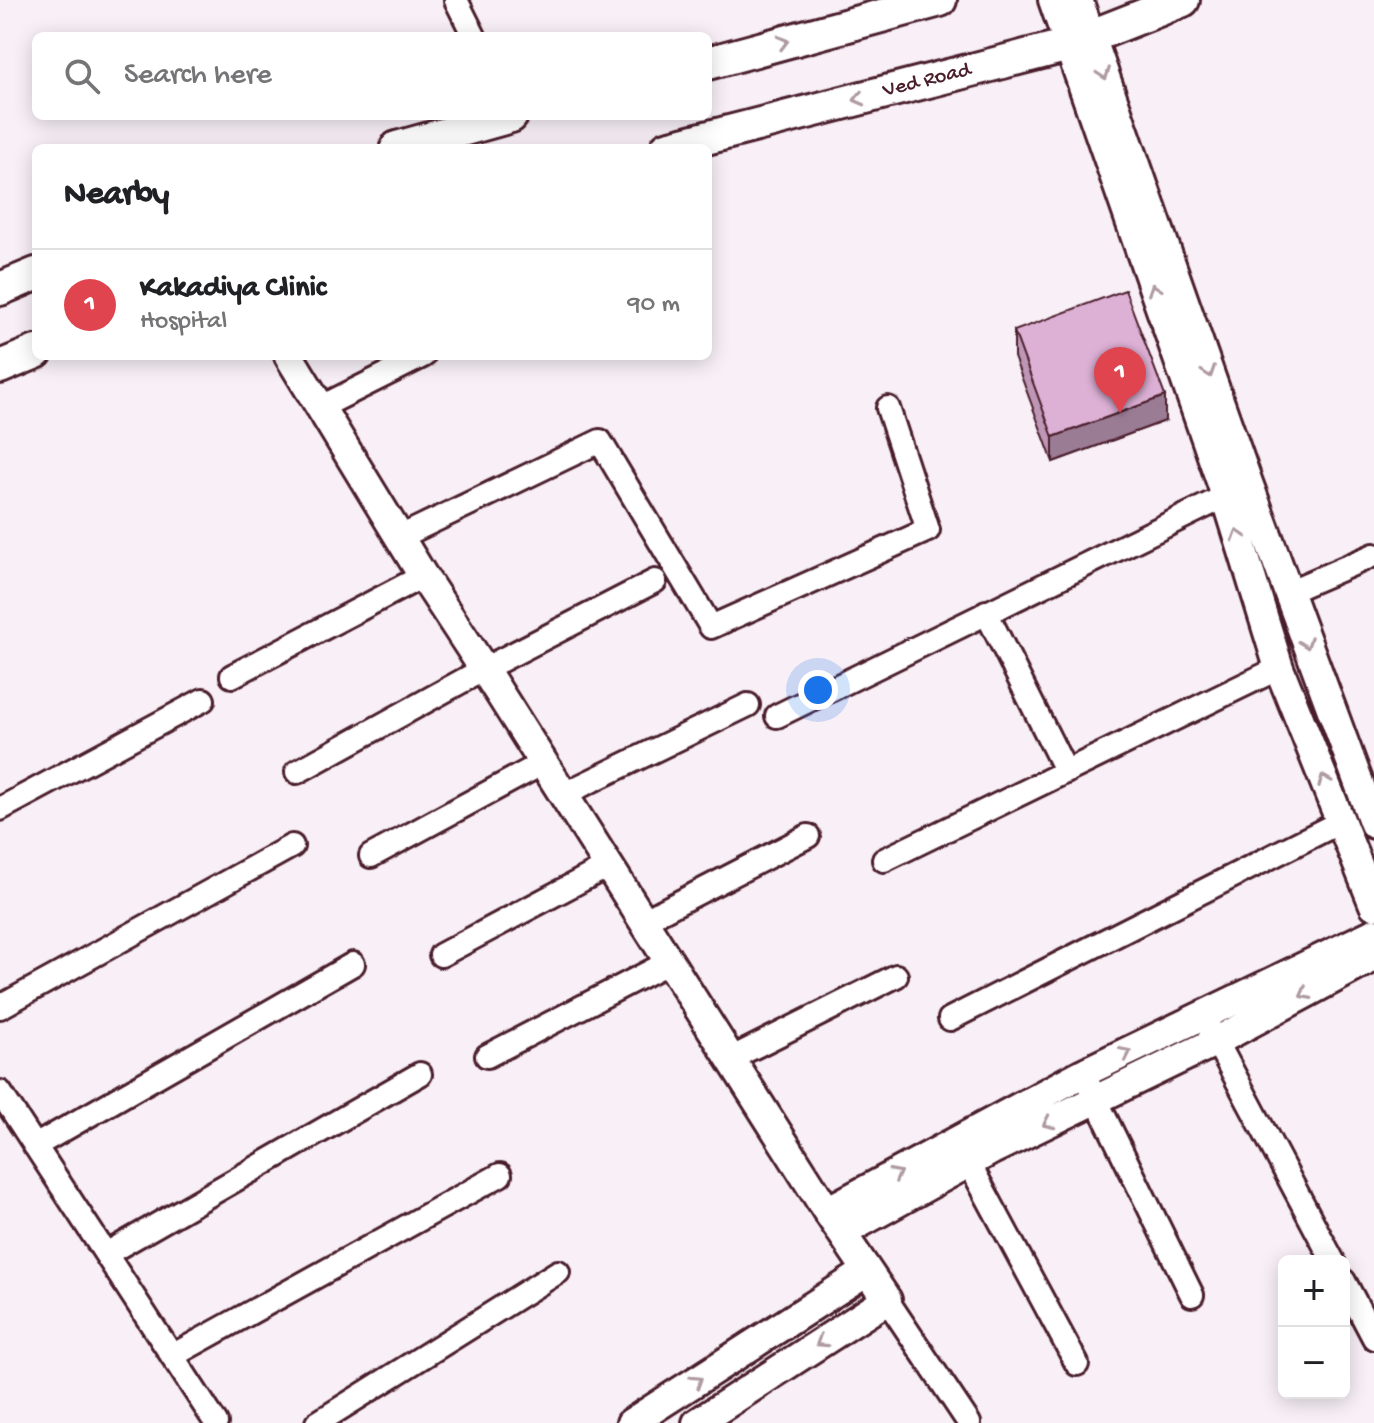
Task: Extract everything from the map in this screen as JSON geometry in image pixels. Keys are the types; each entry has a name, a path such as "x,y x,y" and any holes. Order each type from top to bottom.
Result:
{"main road":[{"path":"712,62 940,0"},
{"name":"Ved Road","path":"682,144 1080,41 1177,1"},
{"path":"411,144 497,120"},
{"path":"0,289 32,276"},
{"path":"0,367 32,354"}],"street":[{"path":"456,0 472,32"},
{"path":"1053,0 1080,41 1374,824"},
{"path":"1078,0 1080,41 1279,668 1374,905"},
{"path":"292,360 423,576 730,1059 969,1423"},
{"path":"321,407 415,360"},
{"path":"400,537 600,441 711,627 928,530 888,408"},
{"path":"777,716 1226,496"},
{"path":"1288,592 1374,555"},
{"path":"232,676 423,576"},
{"path":"297,772 484,669 655,581"},
{"path":"986,612 1066,772"},
{"path":"884,860 1279,668"},
{"path":"0,809 203,700"},
{"path":"562,795 748,705"},
{"path":"371,856 543,763"},
{"path":"950,1019 1340,822"},
{"path":"643,921 808,836"},
{"path":"0,1007 292,846"},
{"path":"441,955 608,866"},
{"path":"835,1222 963,1152 1083,1073 1374,933"},
{"path":"963,1152 1098,1100 1374,957"},
{"path":"487,1056 669,962"},
{"path":"35,1146 353,964"},
{"path":"730,1059 896,976"},
{"path":"1203,1016 1330,1255"},
{"path":"1083,1073 1192,1295"},
{"path":"106,1254 420,1074"},
{"path":"0,1092 216,1423"},
{"path":"963,1152 1077,1364"},
{"path":"172,1356 500,1175"},
{"path":"631,1423 867,1271"},
{"path":"317,1423 558,1272"},
{"path":"1350,1292 1374,1338"},
{"path":"697,1423 887,1300"}],"building":[{"path":"1125,290 1165,396 1053,437 1014,331"}],"place":[{"name":"Kakadiya Clinic","path":"1120,413"}]}
